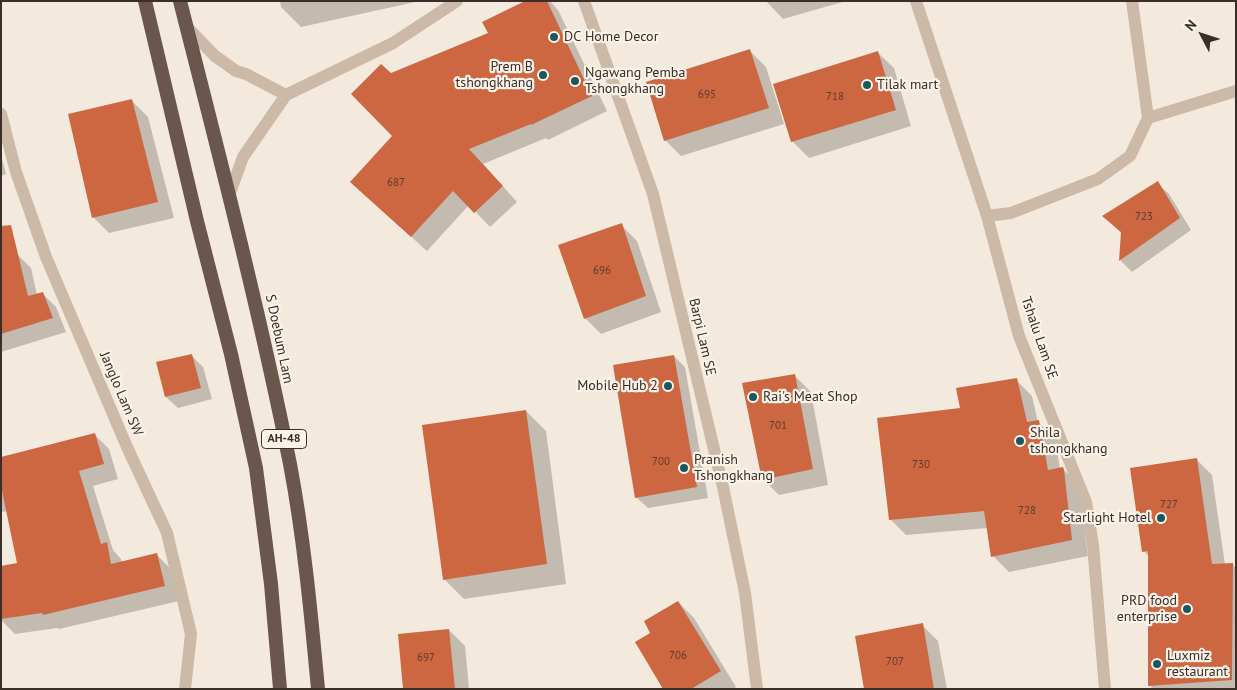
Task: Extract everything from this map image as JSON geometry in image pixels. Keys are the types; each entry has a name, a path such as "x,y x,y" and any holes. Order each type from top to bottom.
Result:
{"highway":[{"name":"AH-48","path":"145,1 197,221 231,354 256,468 271,584 280,689"},
{"name":"S Doebum Lam","path":"180,1 230,193 290,465 307,577 318,689"}],"street":[{"path":"230,193 243,157 286,95 394,43 456,1"},
{"name":"Barpi Lam SE","path":"584,1 653,194 723,487 745,593 757,689"},
{"name":"Tshalu Lam SE","path":"916,1 987,216 1020,336 1086,502 1093,546 1105,689"},
{"path":"987,216 1011,213 1098,179 1130,156 1148,118 1132,1"},
{"path":"186,26 215,56 229,66 286,95"},
{"path":"1148,118 1236,91"},
{"name":"Janglo Lam SW","path":"1,114 16,172 46,257 127,447 167,533 191,634 185,689"}],"building":[{"path":"525,1 547,1 592,96 531,125 469,149 503,186 474,213 453,191 411,237 350,182 392,136 351,94 381,64 391,73 488,33 482,22"},
{"path":"750,49 769,108 664,141 646,82"},
{"path":"878,51 896,110 791,142 773,84"},
{"path":"132,99 158,202 92,218 68,114"},
{"path":"1158,181 1180,218 1119,261 1121,232 1102,216"},
{"path":"622,223 646,296 584,319 558,245"},
{"path":"11,225 28,296 43,292 53,318 1,334 1,226"},
{"path":"192,354 201,388 165,397 156,362"},
{"path":"674,355 697,487 635,498 613,365"},
{"path":"795,374 813,469 762,480 742,383"},
{"path":"1017,378 1027,422 1039,420 1048,470 1063,467 1072,540 991,557 984,511 889,520 877,418 960,408 956,388"},
{"path":"526,410 547,564 443,580 422,425"},
{"path":"95,433 104,464 79,471 101,544 107,542 111,564 157,553 165,586 43,615 42,613 1,619 1,566 17,563 1,486 1,457"},
{"path":"1197,458 1212,564 1233,563 1232,680 1148,686 1148,551 1142,552 1130,468"},
{"path":"678,601 721,671 691,689 663,689 635,642 650,633 644,621"},
{"path":"923,623 934,689 864,689 855,636"},
{"path":"449,629 455,689 403,689 398,634"}],"place":[{"name":"DC Home Decor","path":"554,37"},
{"name":"Prem B tshongkhang","path":"543,75"},
{"name":"Ngawang Pemba Tshongkhang","path":"575,81"},
{"name":"Tilak mart","path":"867,85"},
{"name":"Mobile Hub 2","path":"668,386"},
{"name":"Rai's Meat Shop","path":"753,397"},
{"name":"Shila tshongkhang","path":"1020,441"},
{"name":"Pranish Tshongkhang","path":"684,468"},
{"name":"Starlight Hotel","path":"1161,518"},
{"name":"PRD food enterprise","path":"1187,609"},
{"name":"Luxmiz restaurant","path":"1157,664"}]}
